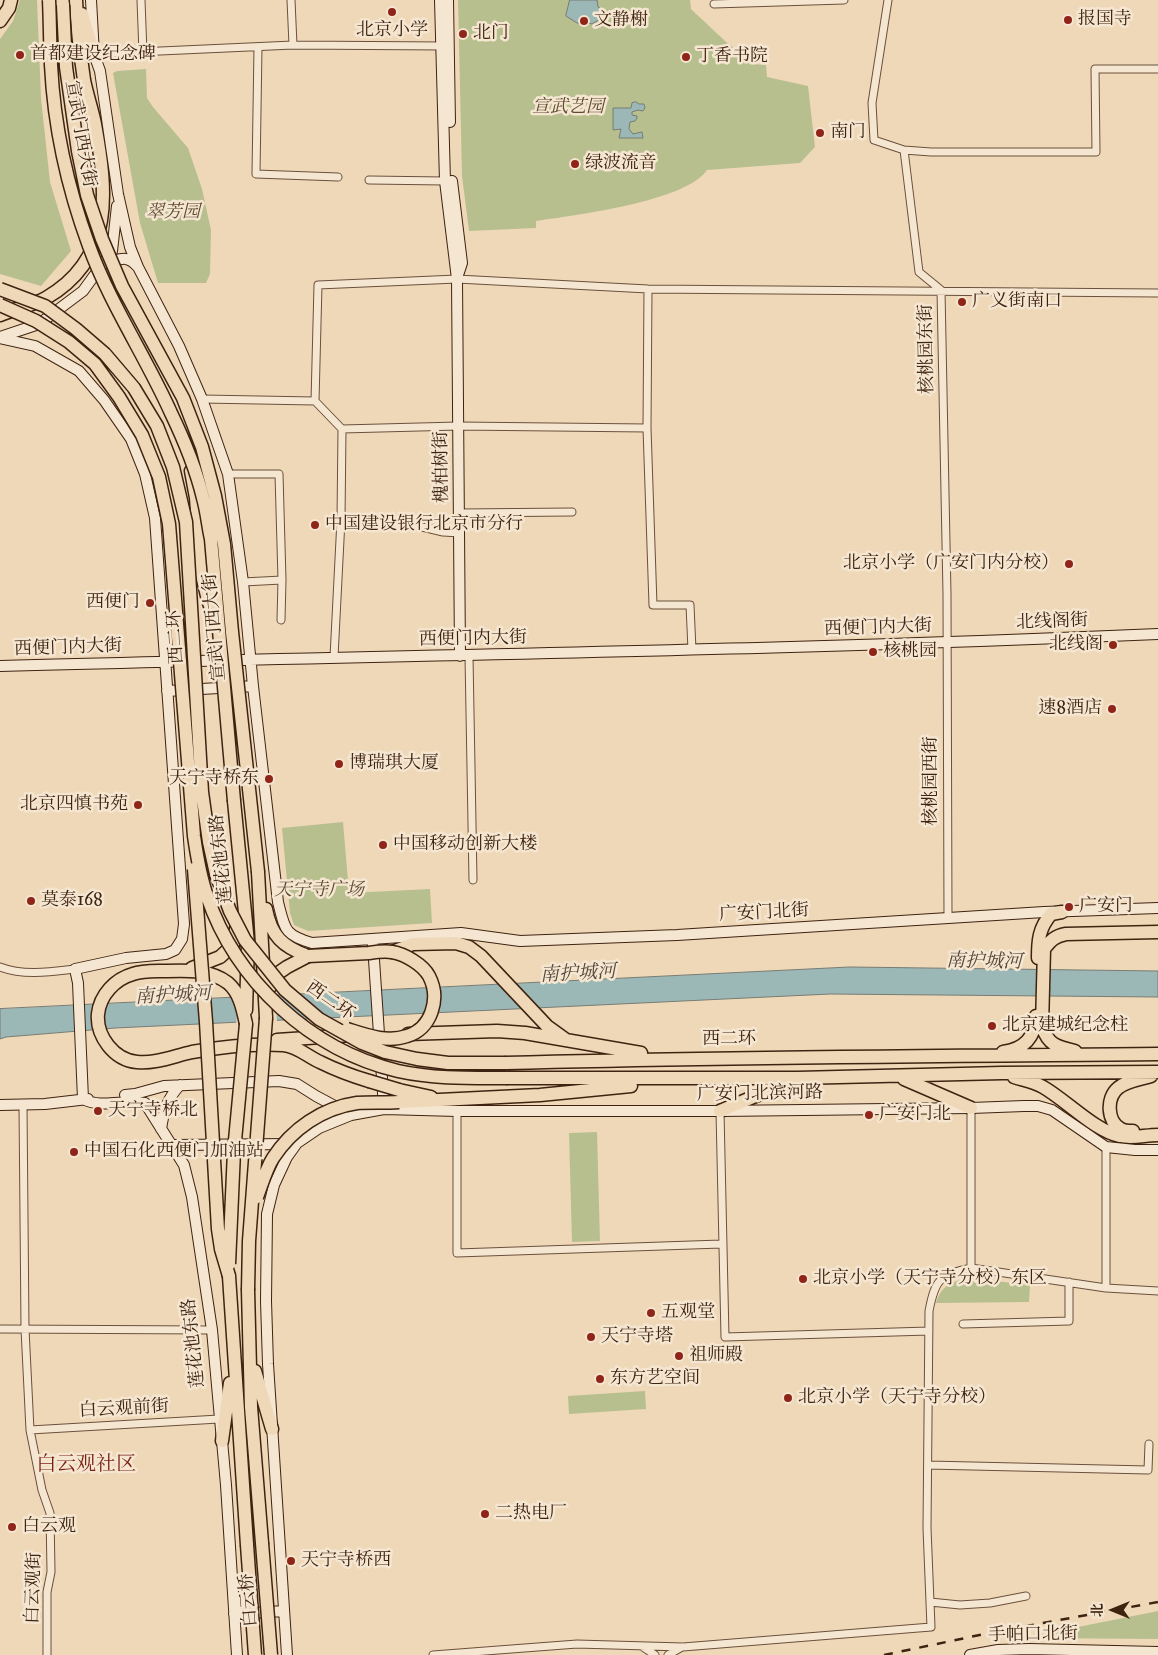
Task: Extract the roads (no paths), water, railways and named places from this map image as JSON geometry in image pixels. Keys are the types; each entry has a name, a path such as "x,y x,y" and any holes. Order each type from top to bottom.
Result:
{"highway":[{"path":"0,21 9,8 11,0"},
{"name":"宣武门西大街","path":"49,0 51,66 56,110 63,154 74,200 89,247 171,413 204,498 211,540 220,632"},
{"path":"77,0 94,54"},
{"path":"0,315 45,298 64,285 80,268 97,242 103,212 103,175 95,123 84,82 79,43 77,0"},
{"name":"宣武门西大街","path":"63,2 66,67 78,151 87,195 102,239 122,286 183,398 202,447 215,496 224,544 258,872 266,1018"},
{"name":"西二环","path":"0,289 45,306 105,354 134,388 156,426 173,467 186,522 202,792 209,842 216,874 230,911 245,940 285,990 319,1018 362,1043 385,1052 448,1063 684,1058 1158,1054"},
{"name":"西二环","path":"0,306 36,321 70,342 95,364 119,396 142,435 159,477 169,524 194,836 200,876 207,898 228,943 268,996 299,1025 344,1051 371,1062 398,1071 449,1078 686,1080 899,1077 1002,1073 1158,1073"},
{"name":"莲花池东路","path":"220,632 248,943 246,1024 234,1151 229,1276 247,1545"},
{"path":"234,801 238,919 233,945 208,967 134,973 115,983 102,998 98,1013 100,1031 106,1043 114,1053 124,1059 135,1062 149,1062 194,1052 283,1045 294,1047 320,1062 350,1076 369,1081 399,1096"},
{"path":"194,836 194,880 206,1022 218,1229 221,1250 229,1276"},
{"path":"258,872 268,918 276,935 284,945 308,956"},
{"path":"1062,912 1051,914 1041,929 1040,1009 1045,1037 1052,1045 1086,1054 1115,1055"},
{"path":"1040,947 1043,936 1057,929 1158,927"},
{"path":"1040,947 1057,935 1158,932"},
{"path":"272,1429 250,1355 248,1290 249,1241 266,1018 274,976 292,963 308,956 392,952 413,944 456,943 469,947 481,956 547,1026 566,1041"},
{"path":"330,1025 378,1038 407,1036 424,1026 433,1007 433,986 429,976 423,968 414,962 392,952"},
{"path":"208,967 235,991 243,1007 246,1024"},
{"path":"971,1057 1021,1047 1034,1032 1040,1009"},
{"path":"253,1046 285,1039 375,1032 393,1034 497,1031 525,1033 623,1051 684,1058"},
{"path":"1002,1073 1041,1086 1093,1122 1118,1136 1129,1138 1142,1135 1158,1135"},
{"path":"1142,1135 1135,1131 1121,1129 1112,1120 1110,1103 1118,1088 1158,1073"},
{"path":"899,1077 971,1108"},
{"path":"720,1111 798,1078"},
{"path":"252,1208 272,1159 289,1137 305,1123 330,1110 356,1103 399,1096 448,1100 540,1095 686,1080"},
{"name":"白云桥","path":"250,1355 251,1407 271,1655"},
{"path":"222,1441 234,1358"},
{"name":"白云桥","path":"247,1545 255,1655"}],"street":[{"name":"宣武门西大街","path":"91,0 94,54 100,71 118,194 130,247 138,267 179,346 202,399 228,474 243,582 253,686 278,902 282,920 288,932 297,938 312,942 372,938"},
{"path":"141,0 143,53"},
{"path":"291,0 293,45"},
{"name":"槐柏树街","path":"440,0 445,46 451,170 462,263 457,279"},
{"name":"槐柏树街","path":"448,0 445,46 445,181 457,279 459,513 464,656"},
{"path":"714,4 844,0"},
{"path":"888,0 872,103 874,140 904,150 931,152 1096,152 1096,68 1158,69"},
{"path":"94,54 293,45 445,46"},
{"path":"258,47 256,174 338,177"},
{"name":"核桃园东街","path":"904,150 919,272 941,290 947,642"},
{"path":"369,180 445,181"},
{"name":"宣武门西大街","path":"0,337 34,327 83,291 112,251 118,194"},
{"path":"103,264 126,258 132,260 138,267"},
{"path":"315,401 318,285 457,279 648,289 1158,293"},
{"path":"648,289 647,428 653,605 690,605 692,650"},
{"name":"宣武门西大街","path":"0,337 35,346 79,371 104,400 131,440 145,474 155,518 184,924 182,939 175,950 166,954 126,958 75,969"},
{"path":"202,399 315,401 342,429 341,520 334,657"},
{"path":"342,429 458,426 647,428"},
{"path":"228,474 279,474 282,580 281,620"},
{"path":"459,513 572,512"},
{"path":"341,520 418,526 442,532 460,533"},
{"path":"243,582 282,580"},
{"name":"北线阁街","path":"947,642 1158,634"},
{"name":"西便门内大街","path":"0,666 334,657 464,656 947,642"},
{"name":"核桃园西街","path":"947,642 948,919"},
{"path":"464,656 474,880"},
{"path":"167,691 253,686"},
{"name":"广安门北街","path":"372,938 461,933 520,942 1158,908"},
{"path":"372,938 375,1032 384,1109"},
{"path":"0,967 11,971 37,972 75,969 78,983 83,1099"},
{"path":"0,1105 22,1105 135,1094 164,1086 279,1081 297,1084 351,1115"},
{"path":"161,1129 164,1112 170,1096 180,1085"},
{"path":"316,1096 322,1103 319,1128"},
{"name":"莲花池东路","path":"83,1099 92,1104 134,1101 145,1103 184,1166 192,1197 212,1330 237,1655"},
{"name":"白云观街","path":"22,1105 25,1329 30,1430 42,1490 50,1513 51,1572 47,1592 47,1655"},
{"name":"广安门北滨河路","path":"297,1143 319,1128 351,1115 384,1109 457,1111 720,1111 1038,1106 1052,1110 1106,1146 1135,1150 1158,1150"},
{"path":"971,1108 971,1268"},
{"path":"457,1111 458,1253 721,1244"},
{"path":"720,1111 721,1244 725,1337 928,1331"},
{"path":"172,1145 297,1143"},
{"path":"288,1655 272,1429 266,1301 267,1214 280,1169 297,1143"},
{"path":"1106,1146 1106,1288"},
{"path":"433,1655 577,1644 683,1647 931,1627 927,1528 928,1331 933,1290 940,1280 954,1271 971,1268 1106,1288 1158,1291"},
{"path":"962,1324 1069,1321 1069,1282"},
{"path":"0,1329 212,1330"},
{"name":"白云观前街","path":"30,1430 219,1419"},
{"path":"928,1465 1148,1470 1149,1444"},
{"path":"930,1602 960,1605 990,1603 1026,1596"},
{"path":"234,1614 284,1611"},
{"path":"642,1646 655,1655"},
{"path":"668,1655 683,1647"},
{"name":"手帕口北街","path":"970,1655 998,1650 1030,1649 1158,1652"}],"water":[{"path":"570,0 597,0 598,7 603,10 600,19 592,24 588,23 588,19 580,19 580,23 577,23 566,16"},
{"path":"632,103 644,104 645,108 643,111 632,112 632,115 637,116 637,118 635,121 630,122 629,129 633,134 642,132 643,138 619,138 621,129 613,130 613,108 631,108"},
{"path":"850,967 1158,971 1158,997 830,994 115,1028 0,1039 0,1009"}],"railway":[{"path":"884,1655 994,1632 1158,1602"}],"place":[{"name":"北京小学","path":"392,12"},
{"name":"报国寺","path":"1068,20"},
{"name":"文静榭","path":"584,21"},
{"name":"北门","path":"463,34"},
{"name":"首都建设纪念碑","path":"20,55"},
{"name":"丁香书院","path":"686,57"},
{"name":"南门","path":"820,133"},
{"name":"绿波流音","path":"575,164"},
{"name":"广义街南口","path":"962,302"},
{"name":"中国建设银行北京市分行","path":"315,525"},
{"name":"北京小学（广安门内分校）","path":"1069,564"},
{"name":"西便门","path":"150,603"},
{"name":"北线阁","path":"1113,645"},
{"name":"核桃园","path":"873,652"},
{"name":"速8酒店","path":"1112,709"},
{"name":"博瑞琪大厦","path":"339,764"},
{"name":"天宁寺桥东","path":"269,779"},
{"name":"北京四慎书苑","path":"138,805"},
{"name":"中国移动创新大楼","path":"383,845"},
{"name":"莫泰168","path":"31,901"},
{"name":"广安门","path":"1069,907"},
{"name":"北京建城纪念柱","path":"992,1026"},
{"name":"天宁寺桥北","path":"98,1111"},
{"name":"广安门北","path":"869,1115"},
{"name":"中国石化西便门加油站","path":"74,1152"},
{"name":"北京小学（天宁寺分校）东区","path":"803,1279"},
{"name":"五观堂","path":"651,1313"},
{"name":"天宁寺塔","path":"591,1337"},
{"name":"祖师殿","path":"679,1356"},
{"name":"东方艺空间","path":"600,1379"},
{"name":"北京小学（天宁寺分校）","path":"788,1398"},
{"name":"二热电厂","path":"485,1514"},
{"name":"白云观","path":"12,1527"},
{"name":"天宁寺桥西","path":"291,1561"}],"district":[{"name":"白云观社区","path":"86,1465"}],"park label":[{"name":"宣武艺园","path":"568,108"},
{"name":"翠芳园","path":"173,213"},
{"name":"天宁寺广场","path":"319,891"}],"water label":[{"name":"南护城河","path":"984,962"},
{"name":"南护城河","path":"578,974"},
{"name":"南护城河","path":"173,996"}]}
